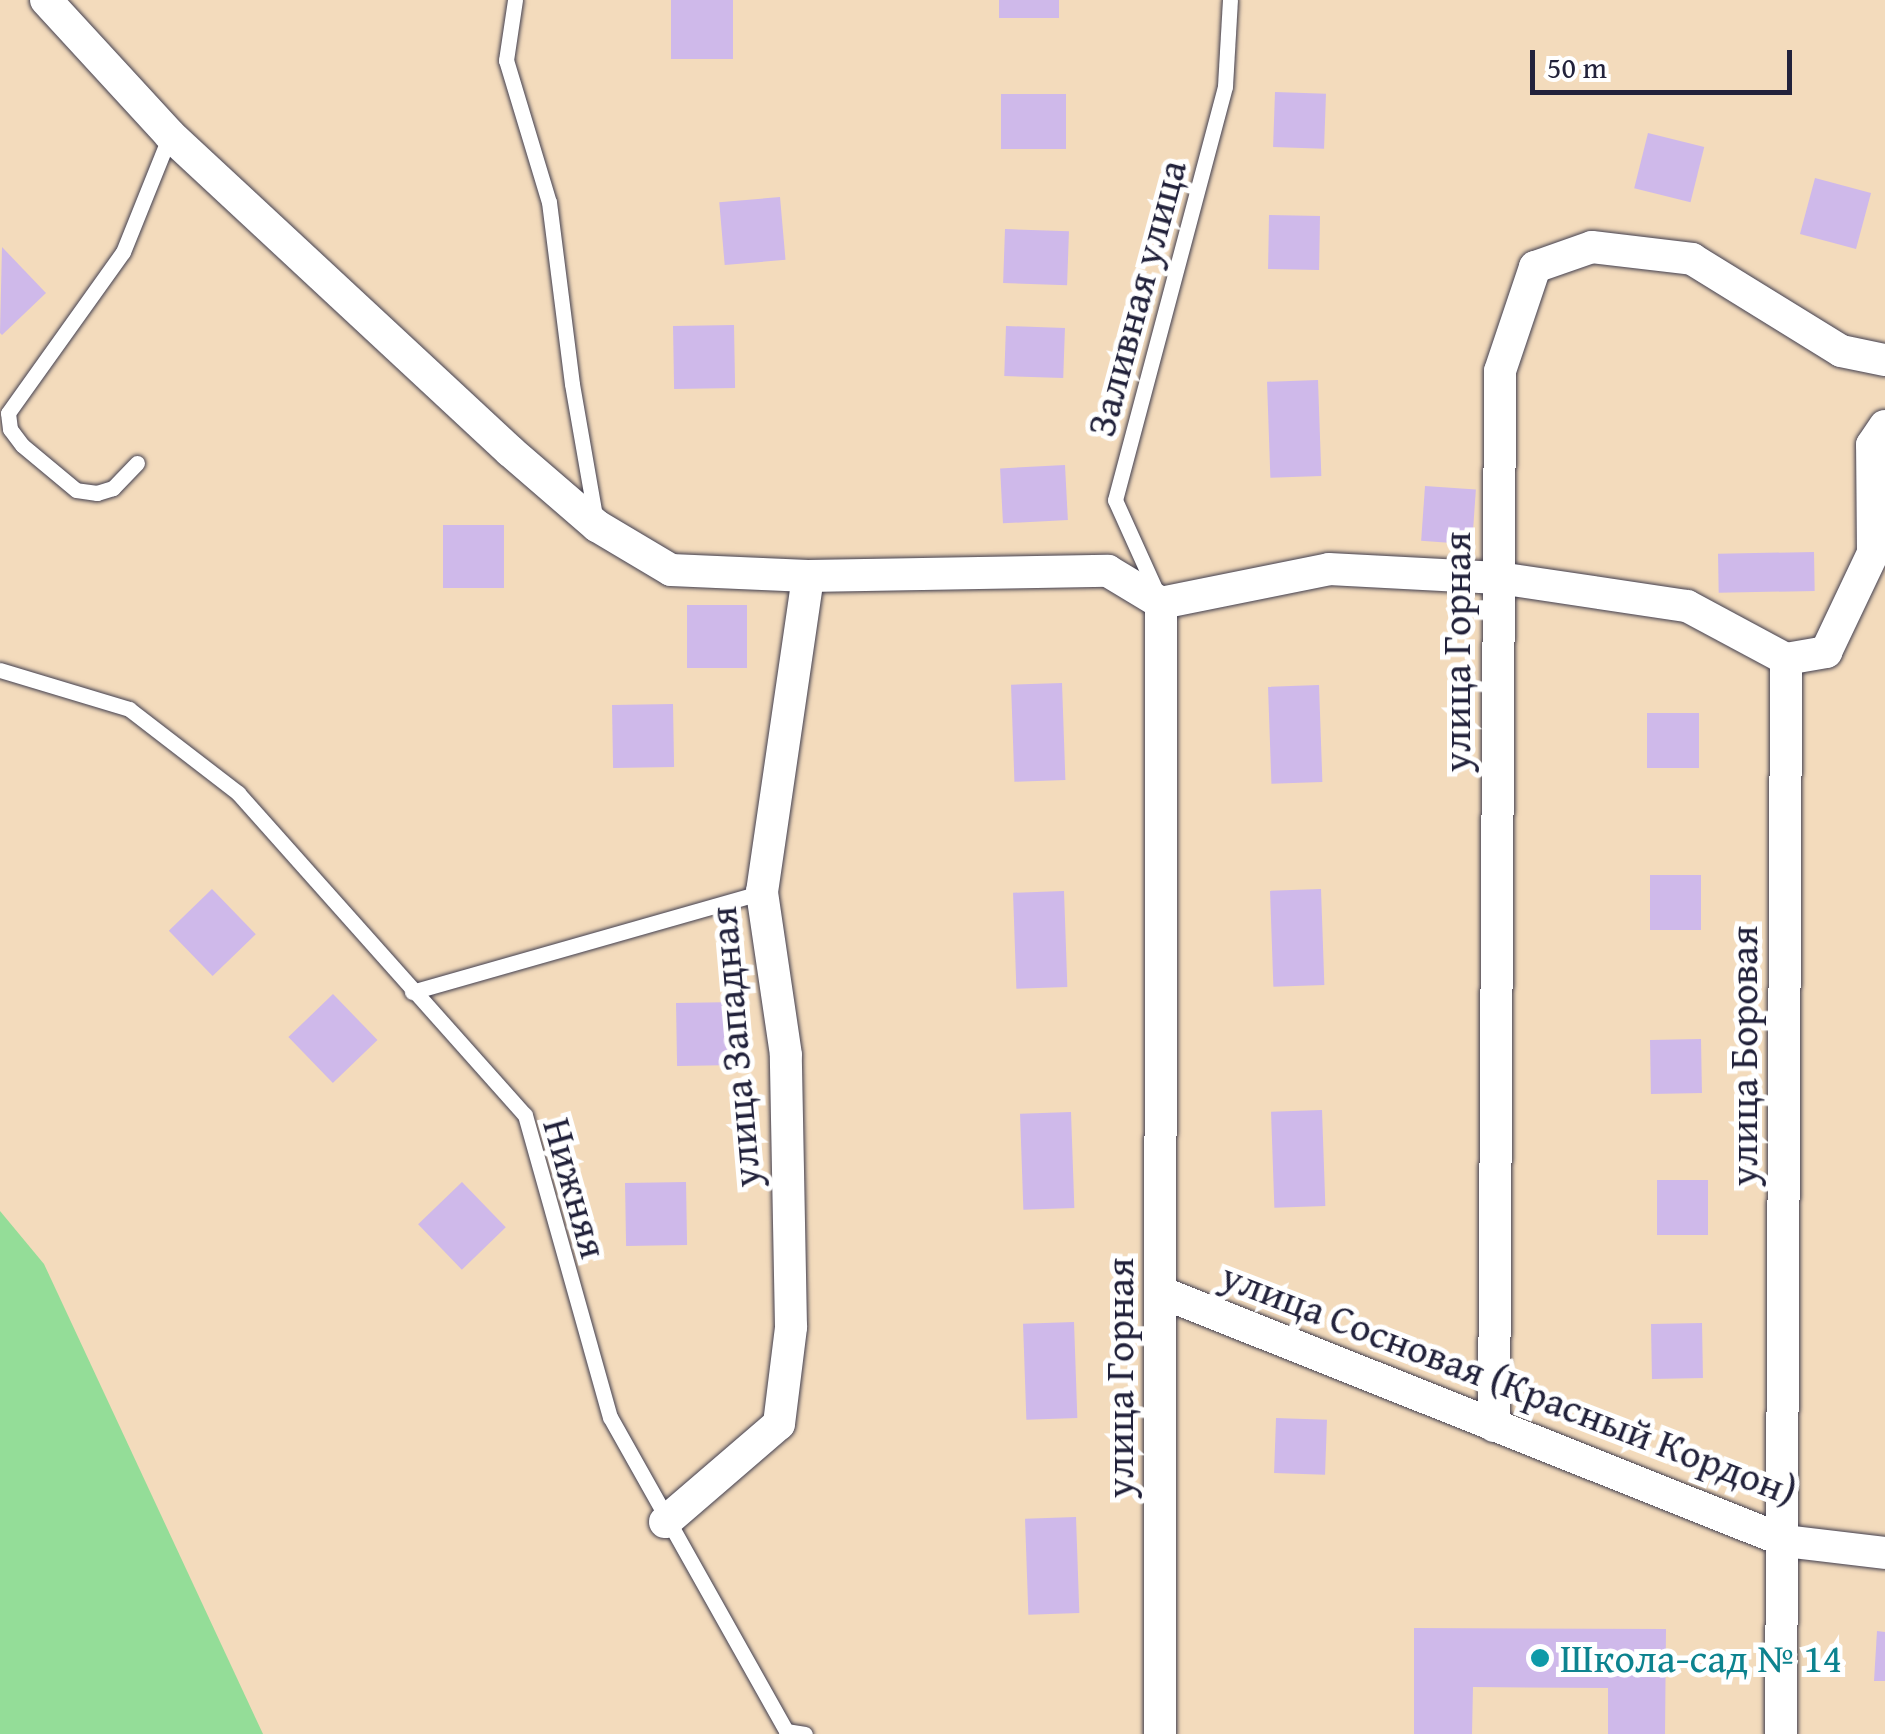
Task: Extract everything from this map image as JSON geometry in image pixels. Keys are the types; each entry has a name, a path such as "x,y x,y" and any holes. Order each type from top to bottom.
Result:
{"street":[{"path":"46,0 170,136 597,526 672,570 808,576 1108,571 1161,603 1328,569 1500,578 1687,606 1786,659 1826,652 1872,552 1872,445 1885,426"},
{"name":"улица Горная","path":"1494,1426 1500,371 1535,266 1592,247 1692,259 1841,351 1885,360"},
{"name":"улица Западная","path":"666,1522 778,1424 791,1327 786,1055 762,892 808,576"},
{"name":"улица Горная","path":"1160,1734 1161,603"},
{"name":"улица Боровая","path":"1781,1734 1785,1541 1786,659"},
{"name":"улица Сосновая (Красный Кордон)","path":"1162,1292 1785,1541 1885,1553"}],"lane":[{"path":"515,0 506,60 549,202 572,384 597,526"},
{"name":"Заливная улица","path":"1161,603 1115,500 1226,86 1230,0"},
{"path":"137,463 113,488 96,493 76,490 22,445 10,429 8,413 124,252 170,136"},
{"name":"Нижняя","path":"0,670 129,709 238,793 525,1116 610,1417 786,1731 804,1734"},
{"path":"412,992 762,892"}],"green space":[{"path":"0,1211 44,1264 263,1734 0,1734"}],"building":[{"path":"671,0 733,0 733,59 671,59"},
{"path":"999,0 1059,0 1059,18 999,18"},
{"path":"1275,92 1326,94 1324,149 1273,147"},
{"path":"1001,94 1066,94 1066,149 1001,149"},
{"path":"1648,133 1704,147 1690,202 1634,188"},
{"path":"1815,178 1871,193 1856,249 1800,234"},
{"path":"780,197 785,260 725,265 719,202"},
{"path":"1269,215 1320,216 1319,270 1268,269"},
{"path":"1005,229 1069,231 1067,285 1003,283"},
{"path":"2,247 46,293 2,335 0,333"},
{"path":"734,325 735,388 674,389 673,326"},
{"path":"1006,326 1065,328 1063,378 1004,376"},
{"path":"1318,380 1321,476 1270,478 1267,382"},
{"path":"1065,465 1068,520 1003,523 1000,468"},
{"path":"1425,486 1476,490 1472,544 1421,541"},
{"path":"443,525 504,525 504,588 443,588"},
{"path":"1814,552 1815,591 1719,593 1718,554"},
{"path":"687,605 747,605 747,668 687,668"},
{"path":"1062,683 1065,780 1014,782 1011,685"},
{"path":"1319,685 1322,782 1271,784 1268,687"},
{"path":"673,704 674,767 613,768 612,705"},
{"path":"1647,713 1699,713 1699,768 1647,768"},
{"path":"1650,875 1701,875 1701,930 1650,930"},
{"path":"212,889 256,934 213,976 169,931"},
{"path":"1321,889 1324,985 1273,987 1270,891"},
{"path":"1064,891 1067,987 1016,989 1013,893"},
{"path":"333,994 377,1040 333,1083 288,1037"},
{"path":"737,1002 738,1065 677,1066 676,1003"},
{"path":"1701,1039 1702,1093 1651,1094 1650,1040"},
{"path":"1322,1110 1325,1206 1274,1208 1271,1112"},
{"path":"1071,1112 1074,1208 1023,1210 1020,1114"},
{"path":"1657,1180 1708,1180 1708,1235 1657,1235"},
{"path":"462,1182 506,1227 462,1270 418,1224"},
{"path":"686,1182 687,1245 626,1246 625,1183"},
{"path":"1074,1322 1077,1418 1026,1420 1023,1324"},
{"path":"1702,1323 1703,1378 1652,1379 1651,1324"},
{"path":"1276,1418 1327,1420 1325,1475 1274,1473"},
{"path":"1076,1517 1079,1613 1028,1615 1025,1519"},
{"name":"Школа-сад № 14","path":"1414,1628 1666,1629 1665,1734 1608,1734 1608,1688 1473,1687 1472,1734 1414,1734"},
{"path":"1877,1631 1885,1632 1885,1681 1874,1681"}],"place":[{"name":"Школа-сад № 14","path":"1540,1658"}]}
